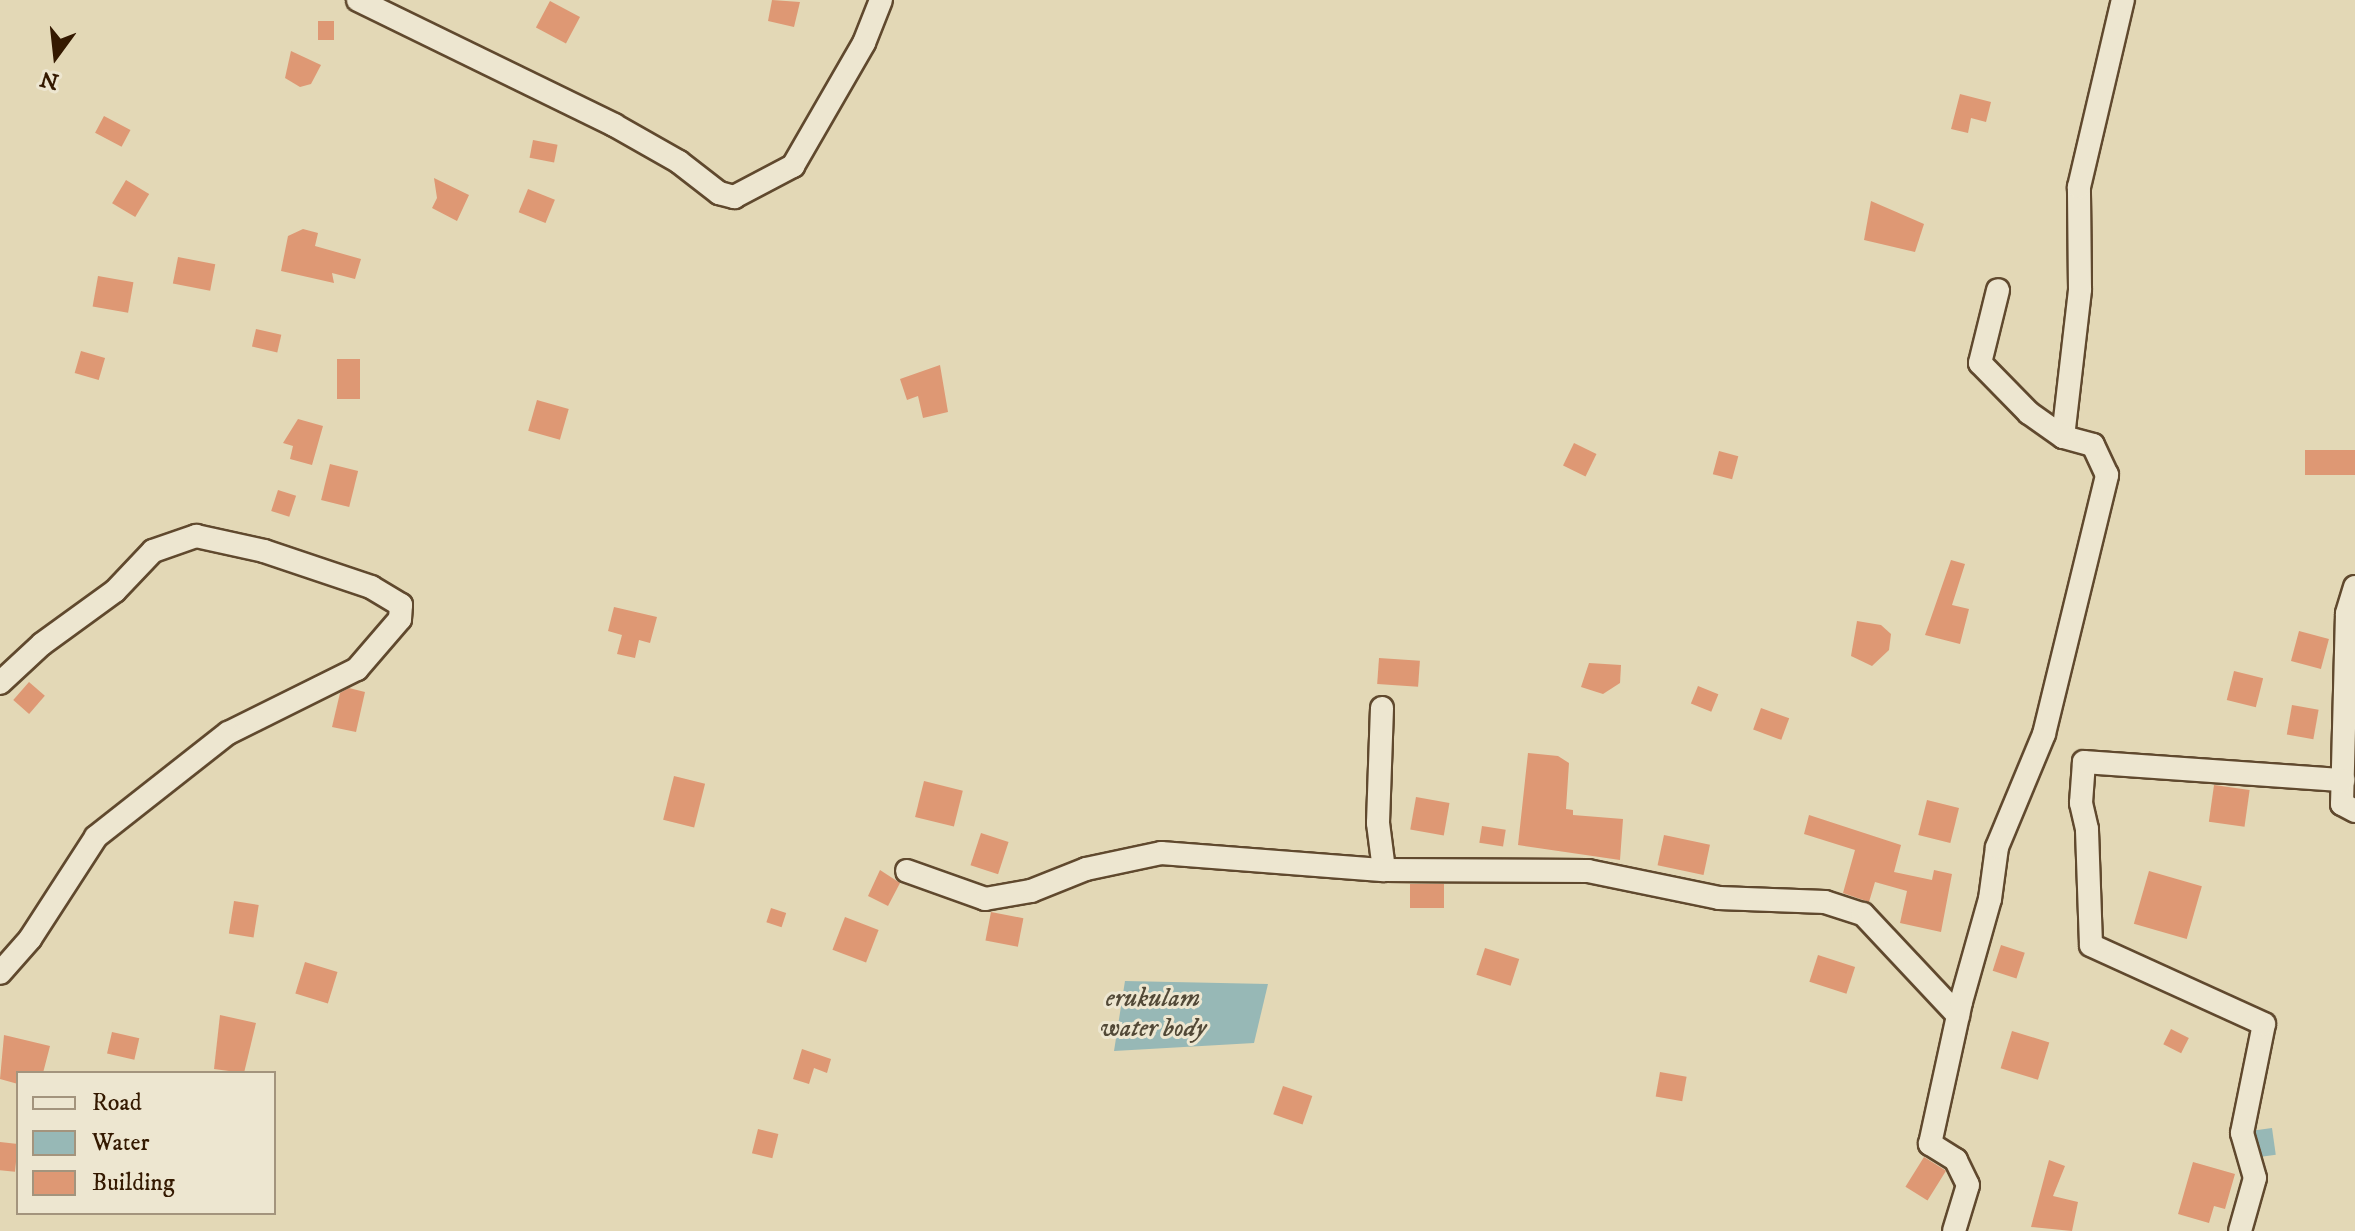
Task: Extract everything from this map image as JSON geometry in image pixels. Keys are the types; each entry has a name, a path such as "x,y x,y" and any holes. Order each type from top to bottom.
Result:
{"street":[{"path":"358,0 614,125 679,162 719,193 734,197 793,166 864,43 881,0"},
{"path":"2063,437 2080,289 2079,187 2123,0"},
{"path":"1954,1231 1968,1185 1956,1160 1930,1144 1958,1015 1990,899 1997,847 2044,734 2064,665 2107,475 2093,445 2063,437 2029,413 1980,363 1998,290"},
{"path":"0,683 42,644 115,591 153,551 196,536 264,551 358,582 401,605 400,619 357,669 228,733 96,837 30,939 0,973"},
{"path":"2355,587 2347,614 2342,804 2355,811"},
{"path":"1382,708 1378,823 1384,870"},
{"path":"2240,1231 2255,1178 2242,1133 2264,1024 2091,945 2087,829 2081,803 2084,762 2343,780"},
{"path":"907,871 985,899 1031,891 1086,869 1161,853 1384,870 1588,871 1719,898 1825,902 1863,914 1958,1015"}],"water":[{"name":"erukulam water body","path":"1125,981 1268,984 1254,1043 1114,1051"},
{"path":"2272,1128 2276,1155 2254,1158 2250,1131"}],"building":[{"path":"772,0 800,2 794,27 768,21"},
{"path":"550,1 580,17 566,43 536,27"},
{"path":"318,21 334,21 334,40 318,40"},
{"path":"291,51 321,65 311,84 300,87 285,78"},
{"path":"1960,94 1991,102 1986,122 1971,118 1968,133 1951,129"},
{"path":"104,116 130,130 122,147 95,133"},
{"path":"533,140 558,145 554,162 530,158"},
{"path":"434,178 469,195 457,221 432,208 437,198"},
{"path":"126,180 149,194 135,217 112,203"},
{"path":"528,189 555,200 546,223 519,212"},
{"path":"1871,201 1924,224 1915,252 1864,240"},
{"path":"303,229 318,233 315,246 361,259 355,279 332,273 334,283 281,271 288,236"},
{"path":"178,257 215,264 210,291 173,284"},
{"path":"98,276 133,282 128,313 93,307"},
{"path":"256,329 281,335 277,352 252,347"},
{"path":"81,351 105,358 99,380 75,373"},
{"path":"337,359 360,359 360,399 337,399"},
{"path":"940,365 948,412 923,418 918,396 907,400 900,379"},
{"path":"537,400 569,409 560,440 528,431"},
{"path":"298,419 323,426 312,465 290,459 293,446 283,443"},
{"path":"1574,443 1596,454 1586,476 1563,465"},
{"path":"2305,450 2355,450 2355,475 2305,475"},
{"path":"1719,451 1738,456 1732,479 1713,474"},
{"path":"330,464 358,471 349,507 321,500"},
{"path":"278,490 296,496 289,517 271,511"},
{"path":"1951,560 1965,564 1952,605 1969,609 1960,644 1925,635"},
{"path":"614,607 657,617 650,643 639,640 635,658 617,654 622,635 608,631"},
{"path":"1857,621 1881,625 1891,634 1889,650 1872,666 1851,656"},
{"path":"2299,631 2329,639 2321,669 2291,661"},
{"path":"1379,658 1420,661 1418,687 1377,684"},
{"path":"1589,663 1621,665 1620,683 1603,694 1581,687"},
{"path":"2234,671 2263,678 2256,707 2227,700"},
{"path":"29,682 45,696 29,714 13,700"},
{"path":"1698,686 1718,694 1711,712 1691,704"},
{"path":"349,688 365,692 356,732 332,727 340,693"},
{"path":"2292,705 2319,710 2313,739 2287,735"},
{"path":"1761,708 1789,718 1781,740 1753,730"},
{"path":"1528,753 1558,756 1569,763 1566,809 1573,810 1573,815 1623,819 1620,860 1518,845"},
{"path":"674,776 705,784 694,827 663,820"},
{"path":"924,781 963,791 954,827 915,817"},
{"path":"2214,785 2250,790 2245,827 2209,822"},
{"path":"1416,797 1449,803 1444,835 1410,829"},
{"path":"1927,800 1959,808 1950,843 1918,835"},
{"path":"1809,815 1901,845 1894,872 1932,880 1934,870 1952,874 1941,932 1900,923 1907,891 1875,882 1869,902 1843,893 1855,850 1804,834"},
{"path":"1482,826 1506,830 1503,847 1479,843"},
{"path":"981,833 1009,842 998,874 970,865"},
{"path":"1664,835 1710,845 1704,875 1658,865"},
{"path":"880,870 900,883 888,906 868,896"},
{"path":"2149,871 2202,886 2187,939 2134,924"},
{"path":"1410,884 1444,884 1444,908 1410,908"},
{"path":"234,901 259,905 254,938 229,934"},
{"path":"771,908 786,913 782,927 766,922"},
{"path":"991,912 1023,918 1018,947 985,940"},
{"path":"845,917 879,930 866,963 832,950"},
{"path":"2001,945 2025,953 2016,978 1993,971"},
{"path":"1485,948 1519,959 1511,986 1476,975"},
{"path":"1818,955 1855,967 1846,994 1809,982"},
{"path":"305,962 338,972 328,1003 295,994"},
{"path":"220,1015 256,1023 244,1071 214,1069"},
{"path":"2171,1029 2189,1038 2181,1053 2163,1044"},
{"path":"2012,1031 2049,1042 2038,1080 2001,1068"},
{"path":"112,1032 139,1038 134,1060 107,1053"},
{"path":"4,1035 50,1046 44,1071 16,1071 16,1083 0,1079"},
{"path":"802,1049 831,1059 827,1073 814,1068 809,1084 793,1079"},
{"path":"1660,1072 1687,1077 1682,1101 1656,1097"},
{"path":"1283,1086 1312,1096 1303,1124 1273,1114"},
{"path":"758,1129 778,1134 772,1158 752,1153"},
{"path":"0,1142 16,1144 15,1172 0,1170"},
{"path":"1924,1157 1946,1171 1928,1200 1905,1187"},
{"path":"2049,1160 2065,1166 2053,1196 2078,1202 2072,1231 2031,1227"},
{"path":"2193,1162 2235,1174 2225,1209 2214,1206 2209,1223 2178,1214"}]}
